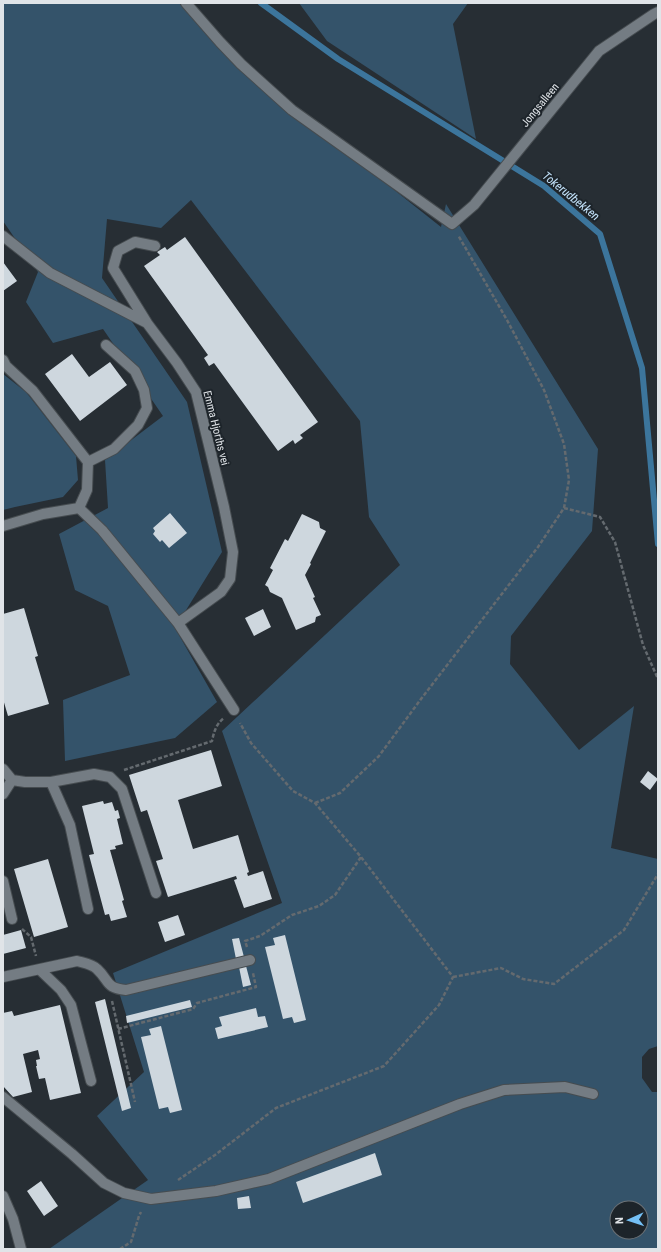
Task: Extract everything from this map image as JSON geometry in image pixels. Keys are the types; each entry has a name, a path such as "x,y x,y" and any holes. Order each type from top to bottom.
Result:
{"street":[{"path":"186,3 241,64 292,110 452,224"},
{"name":"Jongsalleen","path":"452,224 474,205 599,51 658,12"},
{"name":"Emma Hjorths vei","path":"3,236 50,272 147,323 177,363 196,392 233,552 230,579 221,592 178,623"},
{"path":"147,323 114,268 118,251 135,242 155,246"},
{"path":"88,462 114,449 138,425 147,408 144,390 135,371 106,345"},
{"path":"3,360 6,366 33,391 88,462 87,490 79,508"},
{"path":"79,508 102,530 178,623 234,710"},
{"path":"3,526 42,514 79,508"},
{"path":"3,769 12,780 25,782 51,782 94,774 110,777 122,789 156,893"},
{"path":"3,794 12,780"},
{"path":"51,782 70,825 88,909"},
{"path":"3,881 12,919"},
{"path":"3,977 77,962 87,963 97,968 108,984 116,989 126,990 250,960"},
{"path":"40,970 61,990 71,1005 91,1081"},
{"path":"3,1097 72,1154 104,1183 124,1193 151,1199 216,1191 270,1179 460,1104 504,1090 565,1087 592,1094"},
{"path":"3,1196 13,1219 21,1249"}],"path":[{"path":"315,803 340,793 380,756 426,693 538,547 564,508 569,480 564,444 544,390 452,224"},
{"path":"564,508 600,517 616,542 643,645 658,679"},
{"path":"110,777 132,767 212,741 215,729 220,721 234,710 252,743 293,791 315,803 361,857 453,977"},
{"path":"453,977 500,968 523,979 554,984 624,930 658,874"},
{"path":"12,919 30,937 40,970"},
{"path":"176,1181 215,1155 276,1108 384,1066 439,1005 453,977"},
{"path":"116,989 112,1000 135,1102"},
{"path":"120,1249 131,1242 139,1216 151,1199"}],"shaded area":[{"path":"3,3 179,3 233,62 441,227 446,204 598,449 592,531 511,636 510,664 579,750 634,706 611,848 658,859 658,1046 649,1049 642,1057 642,1078 652,1092 658,1092 658,1249 49,1249 148,1180 97,1116 144,1072 113,973 282,903 222,731 400,565 369,517 360,421 191,200 161,228 107,219 102,278 187,402 222,552 175,628 217,702 175,738 65,761 63,700 130,675 108,606 75,590 59,534 108,508 105,460 163,416 103,329 53,343 26,302 38,272 3,221"},
{"path":"299,3 468,3 453,24 476,139 327,41"},
{"path":"3,374 26,392 76,456 78,480 63,497 3,510"}],"building":[{"path":"185,237 318,422 300,435 303,438 295,444 293,440 278,451 214,363 209,366 204,358 208,355 144,266 160,255 157,252 165,247 167,250"},
{"path":"3,262 17,281 3,291"},
{"path":"72,354 89,377 110,362 127,385 80,421 45,374"},
{"path":"170,513 187,533 169,548 162,540 160,542 153,534 155,531 153,528"},
{"path":"302,514 319,522 320,528 326,531 305,575 321,615 316,617 315,622 296,630 282,598 270,592 268,587 265,585 273,570 270,568 285,539 288,541"},
{"path":"24,608 38,656 35,657 49,704 8,716 3,699 3,614"},
{"path":"263,609 271,627 254,636 245,618"},
{"path":"211,750 222,786 178,800 193,849 238,835 249,872 247,873 248,876 263,871 272,899 244,908 234,880 237,879 236,876 168,897 156,861 163,859 147,810 141,812 129,775"},
{"path":"648,771 658,779 650,790 640,782"},
{"path":"103,801 104,804 112,802 115,811 118,810 120,818 117,819 123,844 115,846 116,849 110,850 124,900 122,901 127,917 111,921 109,914 105,915 89,855 94,854 82,806"},
{"path":"48,859 68,927 34,937 14,869"},
{"path":"178,915 185,935 165,942 158,922"},
{"path":"21,930 26,948 3,954 3,935"},
{"path":"285,935 306,1020 294,1023 292,1017 283,1019 265,947 275,945 273,938"},
{"path":"239,938 244,957 236,959 232,939"},
{"path":"246,966 251,985 243,987 239,967"},
{"path":"105,999 131,1108 122,1111 95,1002"},
{"path":"190,1000 192,1007 127,1023 126,1016"},
{"path":"60,1005 81,1093 50,1100 45,1078 39,1079 36,1066 36,1060 40,1059 38,1050 23,1054 32,1092 13,1097 3,1086 3,1013 12,1011 14,1016"},
{"path":"256,1008 258,1017 265,1016 268,1027 218,1039 215,1028 222,1026 219,1017"},
{"path":"161,1026 182,1110 170,1113 168,1107 159,1109 141,1037 151,1035 149,1029"},
{"path":"375,1153 382,1175 303,1203 296,1182"},
{"path":"41,1181 58,1206 44,1216 27,1191"},
{"path":"249,1196 251,1208 238,1209 237,1198"}],"waterway":[{"name":"Tokerudbekken","path":"261,3 338,59 544,186 600,234 642,368 658,544"}]}
